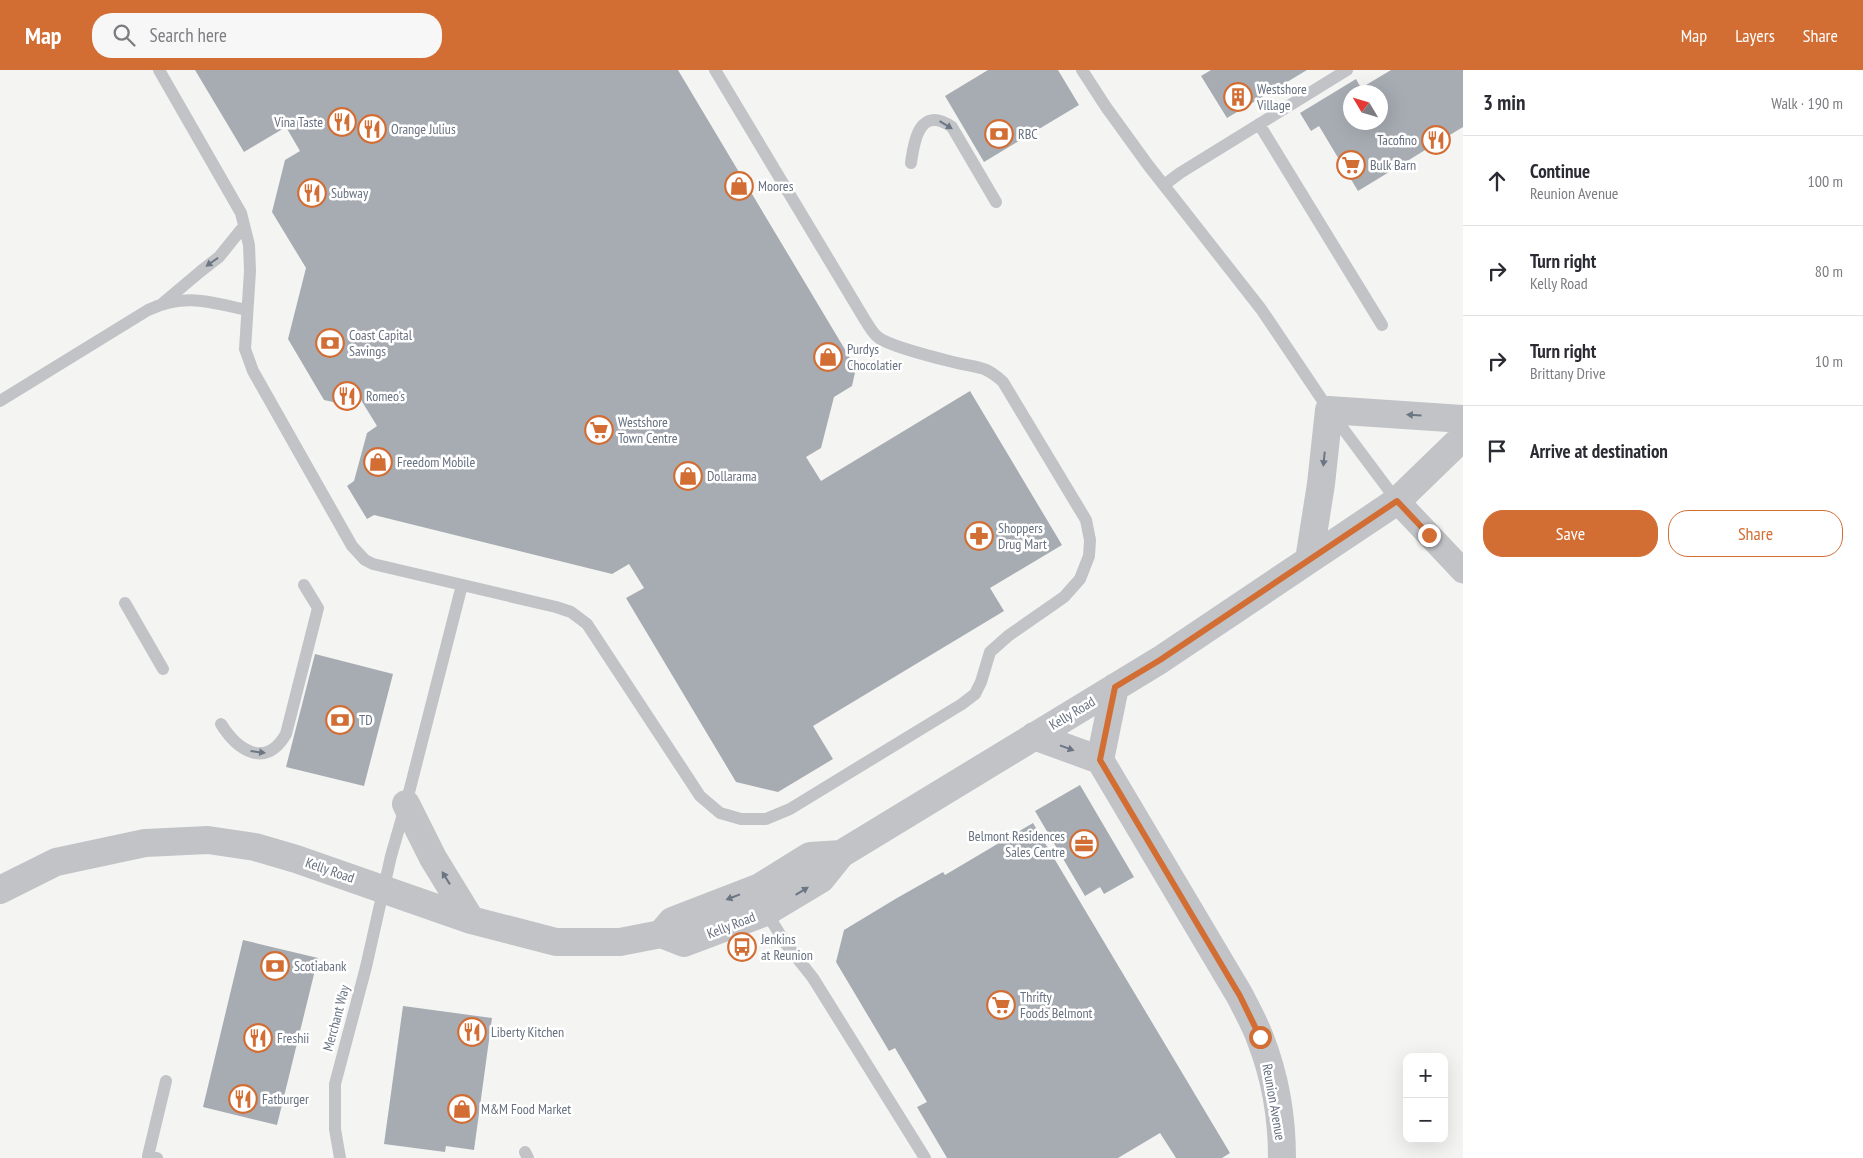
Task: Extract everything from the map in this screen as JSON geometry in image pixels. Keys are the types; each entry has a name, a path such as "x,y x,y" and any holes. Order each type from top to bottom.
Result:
{"street":[{"path":"1309,560 1321,484 1329,410 1463,419"},
{"name":"Kelly Road","path":"0,890 56,862 145,844 208,840 255,847 296,859 384,888 471,920 556,942 620,942 661,934 684,943 766,912 821,879 841,854 1160,660 1397,501 1463,437"},
{"path":"1397,501 1463,571"},
{"path":"1034,736 1100,760 1115,687"},
{"name":"Reunion Avenue","path":"1100,760 1240,996 1260,1037 1272,1077 1282,1127 1282,1158"},
{"path":"406,804 434,858 471,920"},
{"name":"Kelly Road","path":"661,934 672,921 760,887 810,856 841,854"}],"lane":[{"path":"159,70 241,212 249,244 250,271 245,349 253,371 352,546 365,560 374,564 571,612 587,624 700,796 720,813 741,819 766,818 790,809 962,704 975,694 981,682 990,652 1008,636 1064,597 1083,572 1090,540 1086,520 1002,382 992,372 976,365 955,363 890,344 878,338 865,320 715,70"},
{"path":"1082,70 1106,108 1261,309 1329,410 1397,501"},
{"path":"1164,185 1180,172 1347,70"},
{"path":"911,163 915,137 920,128 927,122 936,120 944,122 952,127 996,202"},
{"path":"1259,124 1382,324"},
{"path":"162,304 219,257 244,226"},
{"path":"0,401 148,310 162,304 174,300 200,300 247,310"},
{"path":"221,724 233,740 246,750 258,754 274,750 281,744 286,734 318,608 304,585"},
{"name":"Merchant Way","path":"340,1158 335,1129 335,1084 462,586"},
{"path":"125,603 163,669"},
{"path":"766,912 786,944 813,978 925,1158"},
{"path":"157,1158 148,1156 166,1082"}],"building":[{"name":"Westshore Town Centre","path":"195,70 678,70 856,368 852,386 834,397 821,448 806,457 821,481 970,391 1062,545 990,588 1004,611 813,726 833,759 778,792 736,782 626,598 644,588 629,564 612,574 374,515 367,519 347,486 354,481 367,433 377,426 361,400 351,406 324,400 288,339 306,268 272,212 285,160 300,151 286,127 244,152"},
{"name":"RBC","path":"988,70 1058,70 1079,105 984,162 945,96"},
{"name":"Westshore Village","path":"1211,70 1307,70 1227,118 1201,76"},
{"path":"1391,70 1463,70 1463,127 1358,191 1319,126 1311,131 1300,113 1343,87 1343,130 1388,130 1388,85 1366,85"},
{"path":"1356,79 1359,85 1346,85"},
{"name":"TD","path":"315,654 393,674 364,786 286,767"},
{"name":"Belmont Residences Sales Centre","path":"1080,785 1134,877 1104,894 1100,887 1085,896 1035,811"},
{"name":"Thrifty Foods Belmont","path":"1033,823 1230,1153 1222,1158 1176,1158 1160,1133 1118,1158 947,1158 917,1107 927,1102 895,1048 889,1051 836,962 844,930 943,872 945,875"},
{"path":"243,940 318,958 277,1125 203,1107"},
{"path":"403,1006 492,1018 474,1150 446,1146 445,1152 384,1144"}],"place":[{"name":"Westshore Village","path":"1238,97"},
{"name":"Vina Taste","path":"342,122"},
{"name":"Orange Julius","path":"372,129"},
{"name":"RBC","path":"999,134"},
{"name":"Tacofino","path":"1436,140"},
{"name":"Bulk Barn","path":"1351,165"},
{"name":"Moores","path":"739,186"},
{"name":"Subway","path":"312,193"},
{"name":"Coast Capital Savings","path":"330,343"},
{"name":"Purdys Chocolatier","path":"828,357"},
{"name":"Romeo's","path":"347,396"},
{"name":"Westshore Town Centre","path":"599,430"},
{"name":"Freedom Mobile","path":"378,462"},
{"name":"Dollarama","path":"688,476"},
{"name":"Shoppers Drug Mart","path":"979,536"},
{"name":"TD","path":"340,720"},
{"name":"Belmont Residences Sales Centre","path":"1084,844"},
{"name":"Jenkins at Reunion","path":"742,947"},
{"name":"Scotiabank","path":"275,966"},
{"name":"Thrifty Foods Belmont","path":"1001,1005"},
{"name":"Liberty Kitchen","path":"472,1032"},
{"name":"Freshii","path":"258,1038"},
{"name":"Fatburger","path":"243,1099"},
{"name":"M&M Food Market","path":"462,1109"}],"route":[{"path":"1260,1037 1240,996 1100,760 1115,687 1160,660 1397,501 1429,535"}]}
